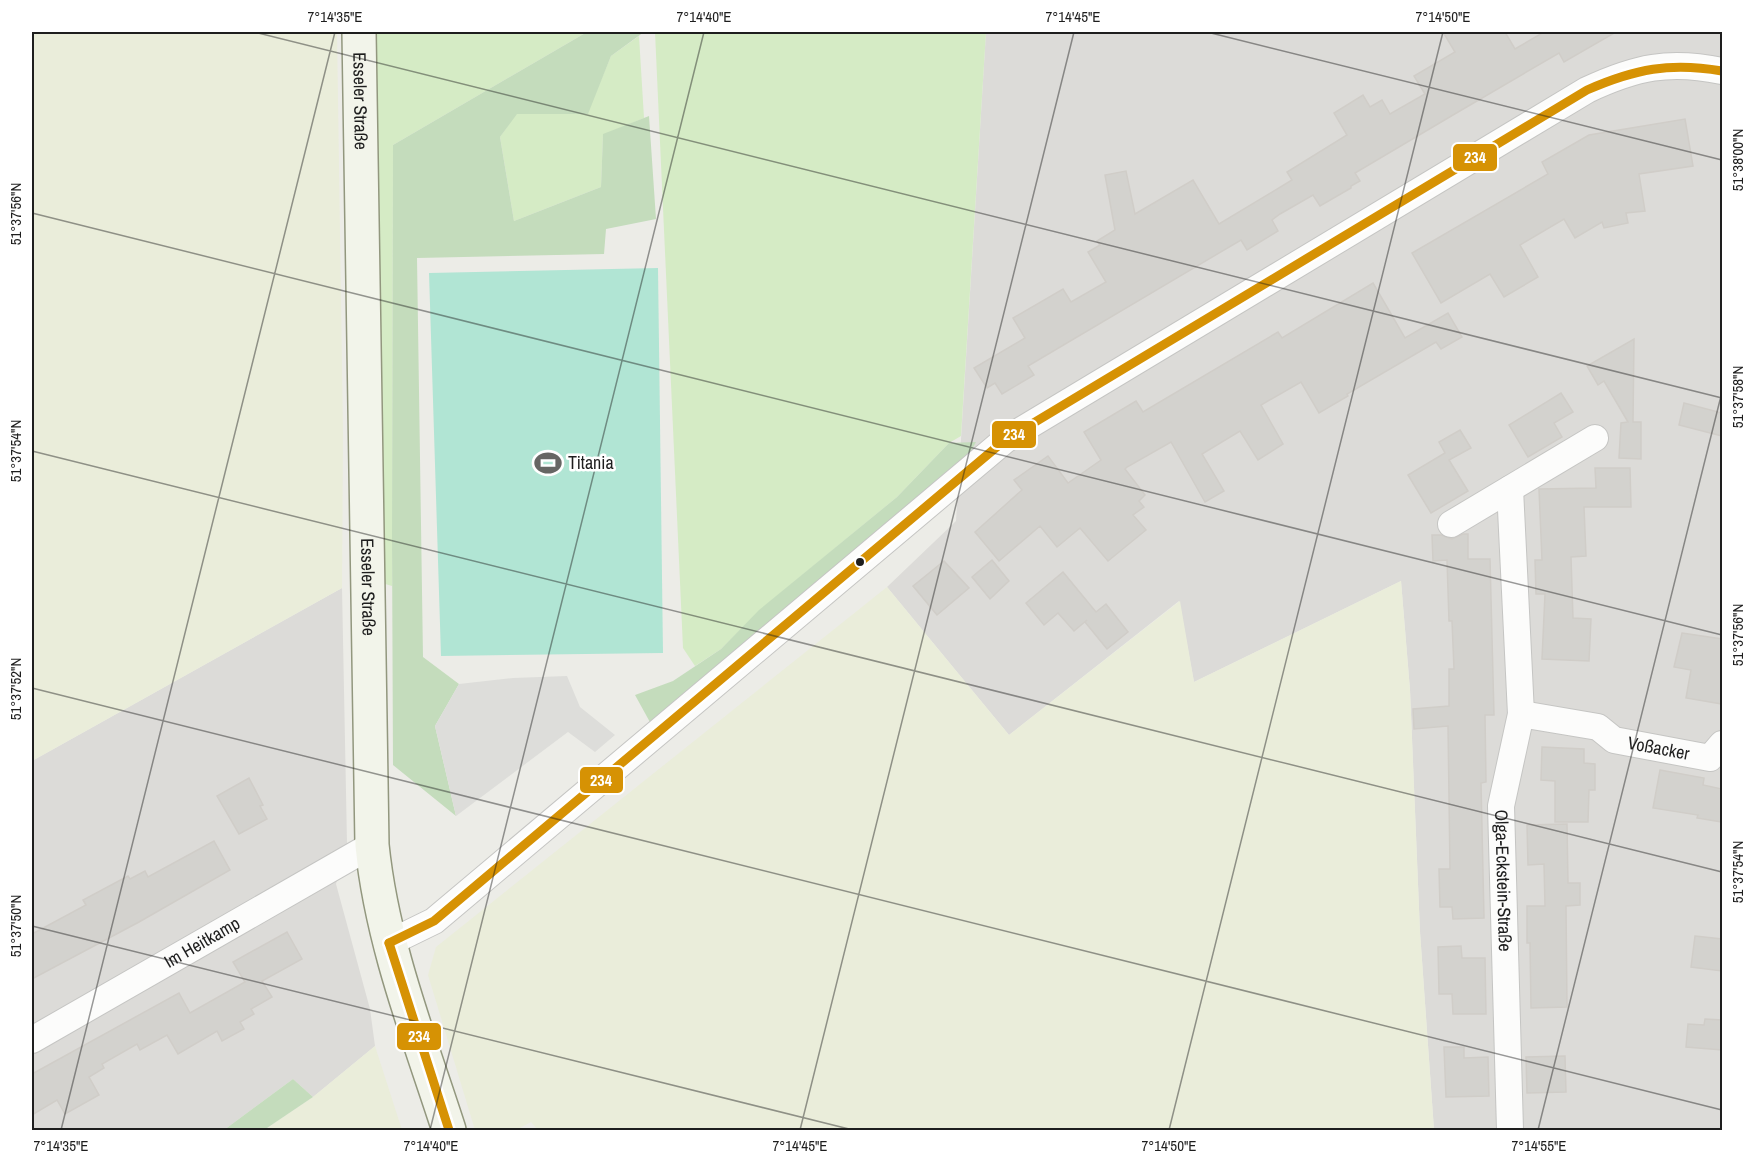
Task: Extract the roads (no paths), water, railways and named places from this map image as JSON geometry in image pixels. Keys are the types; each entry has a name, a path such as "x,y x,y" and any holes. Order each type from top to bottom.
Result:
{"main road":[{"name":"Esseler Straße","path":"359,32 372,845 375,876 389,943 449,1131"}],"street":[{"path":"389,943 434,921 1005,441 1587,90 1620,75 1662,66 1698,66 1722,71"},
{"path":"1451,524 1595,438"},
{"name":"Olga-Eckstein-Straße","path":"1510,489 1521,714 1501,806 1510,1131"},
{"name":"Voßacker","path":"1521,714 1598,727 1614,740 1710,758 1722,744"},
{"name":"Im Heitkamp","path":"32,1040 372,845"}],"place":[{"name":"Titania","path":"548,463"}]}
